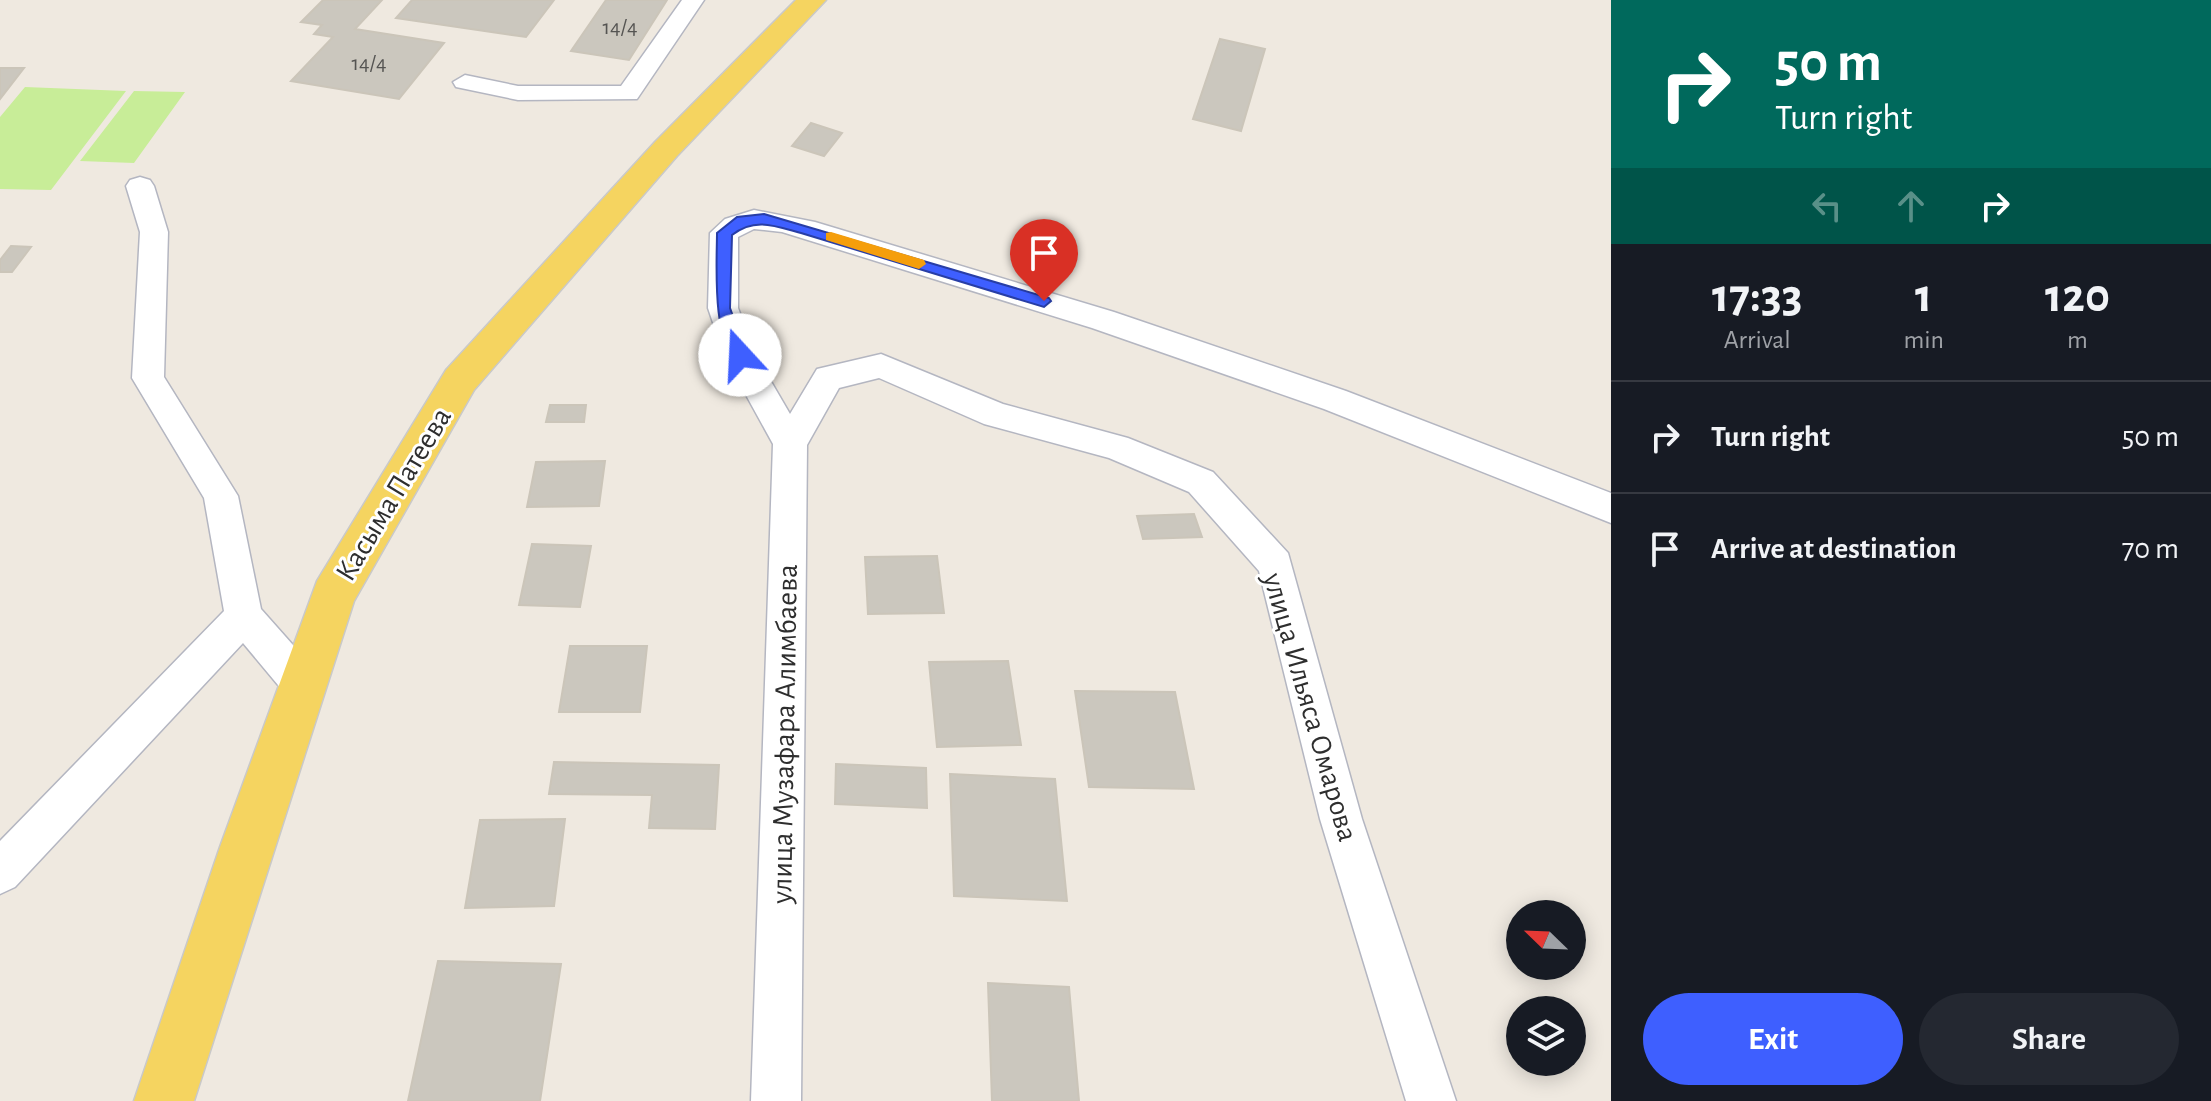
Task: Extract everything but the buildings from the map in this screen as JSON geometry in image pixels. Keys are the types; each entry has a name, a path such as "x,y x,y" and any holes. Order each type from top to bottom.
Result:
{"main road":[{"name":"Касыма Патеева","path":"164,1101 333,595 460,380 666,149 812,0"}],"street":[{"path":"465,82 518,93 628,94 693,0"},
{"path":"140,186 154,232 148,378 221,496 244,616 302,684"},
{"path":"790,444 740,355 723,308 724,233 742,220 764,218 805,229 1103,320 1335,400 1611,508"},
{"name":"улица Ильяса Омарова","path":"828,378 881,366 996,415 1130,452 1201,482 1275,564 1341,819 1431,1101"},
{"name":"улица Музафара Алимбаева","path":"776,1101 790,444 828,378"},
{"path":"0,872 244,616"}],"green space":[{"path":"25,87 126,91 51,190 0,189 0,117"},
{"path":"134,91 185,92 134,163 80,161"}],"slow traffic":[{"path":"831,237 919,264"}],"route":[{"path":"740,355 723,308 724,233 742,220 764,218 1044,301"}]}
